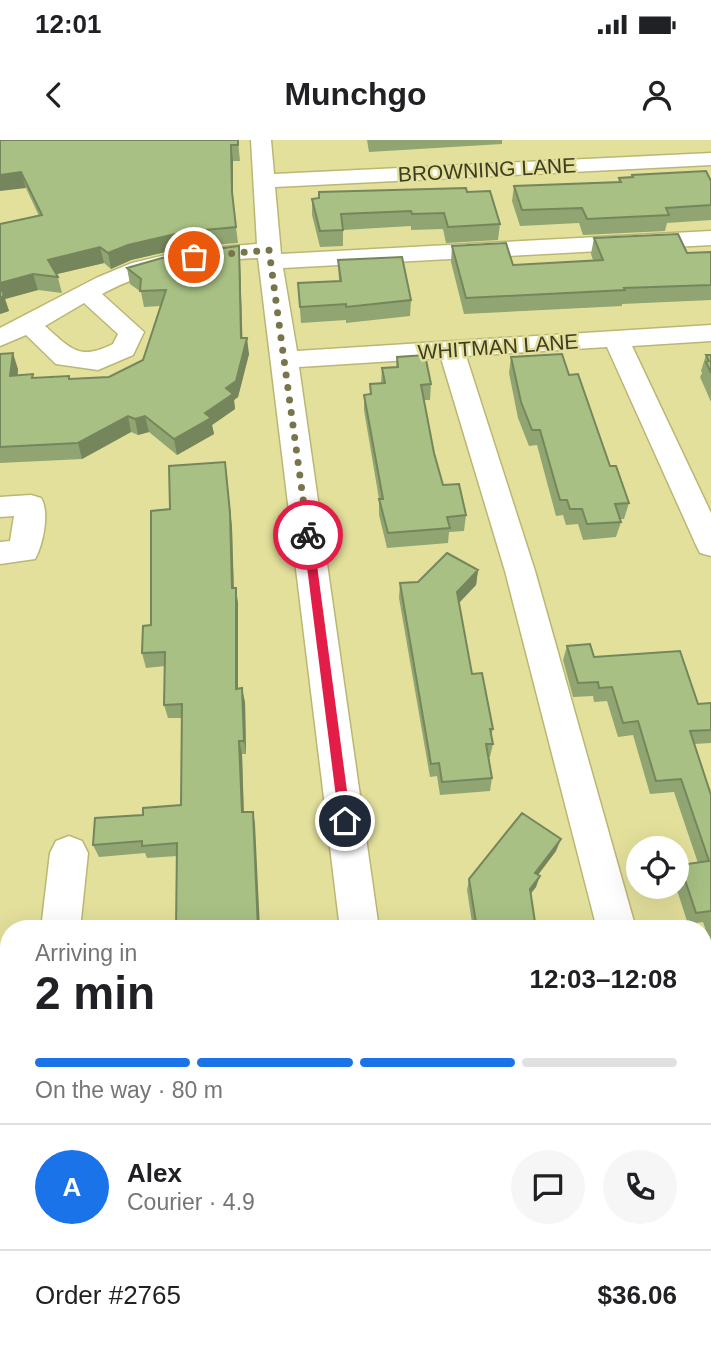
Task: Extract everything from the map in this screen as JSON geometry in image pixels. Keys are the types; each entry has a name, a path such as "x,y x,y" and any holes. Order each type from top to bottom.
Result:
{"street":[{"path":"261,140 269,256 358,920"},
{"name":"BROWNING LANE","path":"263,181 711,159"},
{"path":"0,338 139,268 174,259 711,238"},
{"path":"30,325 65,358 98,362 124,349 131,332 87,293"},
{"name":"WHITMAN LANE","path":"285,360 711,333"},
{"path":"616,339 711,545"},
{"path":"451,349 520,571 615,920"},
{"path":"0,507 31,505 24,551 0,553"},
{"path":"61,920 69,853"}],"building":[{"path":"0,140 238,140 238,145 231,145 236,227 184,232 128,245 108,253 100,247 48,260 58,277 33,274 0,283 0,224 42,215 21,172 0,175"},
{"path":"706,171 711,181 711,205 666,208 669,215 587,219 582,208 522,210 514,186 621,182 619,178 633,177 632,175"},
{"path":"466,188 467,192 490,191 500,224 448,227 444,213 412,214 411,211 341,214 343,230 320,231 312,199 319,198 319,192"},
{"path":"678,234 687,253 711,252 711,285 466,298 452,246 506,243 513,265 603,260 594,238"},
{"path":"239,246 241,338 247,338 236,381 226,388 233,394 205,413 211,418 174,439 145,416 135,419 128,416 78,443 0,447 0,354 13,353 10,376 33,374 32,378 69,376 69,379 109,377 143,360 166,290 140,291 141,279 127,268 176,254"},
{"path":"402,257 411,300 346,307 346,304 300,307 298,283 341,281 338,260"},
{"path":"562,354 569,375 578,374 610,466 616,466 629,503 615,504 621,522 587,524 582,509 570,509 567,500 560,500 540,430 532,430 521,402 511,357"},
{"path":"425,355 431,384 421,385 434,453 443,485 459,484 466,515 447,517 450,528 388,533 379,499 383,499 364,395 371,394 370,384 385,383 382,368 398,367 397,357"},
{"path":"706,355 711,355 711,373 706,362 709,361"},
{"path":"225,462 230,513 232,588 236,588 236,689 242,688 244,741 239,741 242,812 253,812 258,920 176,920 177,843 142,846 142,841 93,845 95,818 143,815 143,808 181,805 182,704 164,705 165,652 142,653 143,626 151,625 151,511 170,509 169,466"},
{"path":"447,553 478,570 457,592 472,674 482,673 493,729 490,729 493,744 486,744 492,778 442,782 439,763 431,764 400,583 418,582"},
{"path":"590,644 594,657 680,651 698,704 711,703 711,730 690,731 711,795 711,911 696,913 689,892 689,864 709,861 681,779 656,781 638,721 623,723 612,687 599,688 598,682 578,683 567,646"},
{"path":"522,813 561,839 535,873 540,876 530,889 535,920 476,920 469,879"}],"way so far":[{"path":"194,257 269,250 308,535"}],"route":[{"path":"308,535 345,821"}]}
